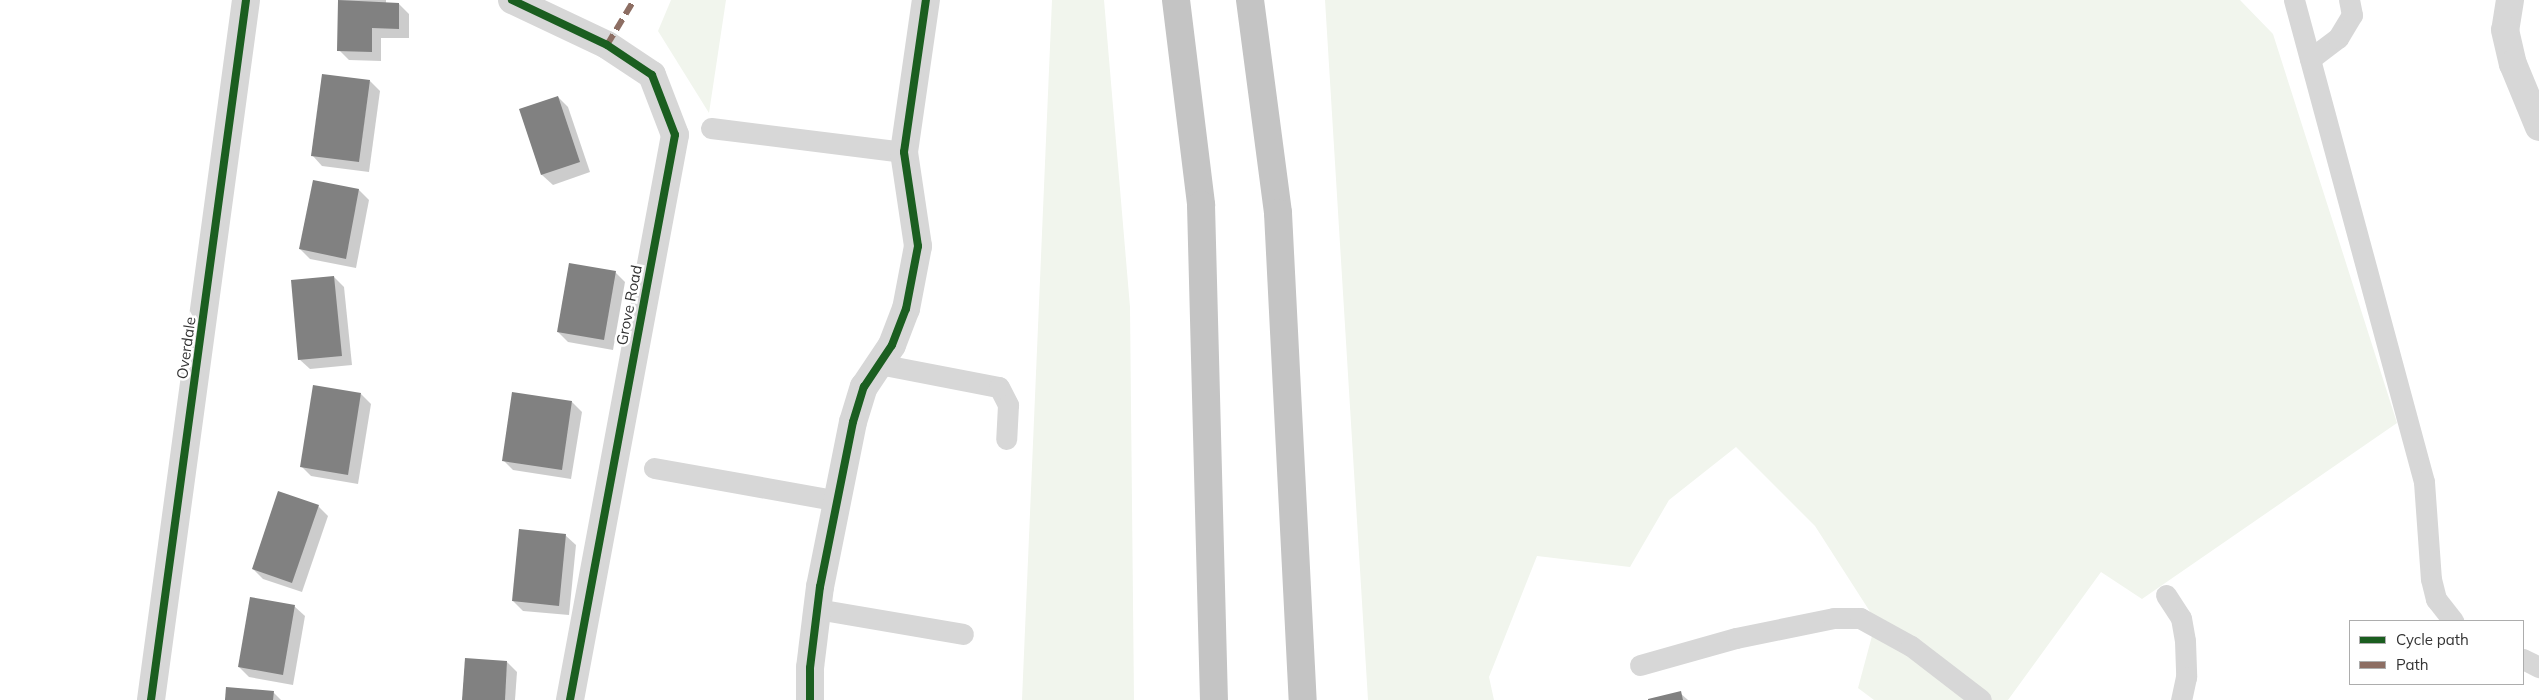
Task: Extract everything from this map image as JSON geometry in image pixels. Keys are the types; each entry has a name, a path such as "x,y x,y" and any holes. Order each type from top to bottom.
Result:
{"highway":[{"path":"1176,0 1201,205 1214,700"},
{"path":"1250,0 1278,213 1303,700"}],"street":[{"name":"Overdale","path":"151,700 246,0"},
{"name":"Grove Road","path":"512,0 607,46 652,75 675,135 570,700"},
{"path":"810,700 810,668 817,609 853,422 864,387 892,344 906,309 918,246 904,152 926,0"},
{"path":"2510,0 2505,30 2508,46 2539,127"}],"lane":[{"path":"2294,0 2424,482 2432,579 2436,599 2452,620"},
{"path":"2310,58 2338,38 2352,15 2349,0"},
{"path":"711,128 904,152"},
{"path":"879,364 1000,387 1008,405 1006,439"},
{"path":"654,468 839,501"},
{"path":"2166,595 2181,618 2185,641 2186,677 2181,700"},
{"path":"817,609 963,634"},
{"path":"1640,665 1736,638 1834,618 1860,618 1911,646 1981,700"},
{"path":"2524,660 2539,667"}],"shaded area":[{"path":"671,0 726,0 709,113 658,31"},
{"path":"1052,0 1104,0 1130,307 1134,700 1022,700"},
{"path":"1325,0 2240,0 2273,34 2397,423 2142,599 2101,572 2008,700 1874,700 1858,688 1876,621 1815,526 1736,447 1669,500 1630,567 1537,556 1489,677 1494,700 1368,700"}],"building":[{"path":"338,0 399,3 399,29 372,28 372,52 337,51"},
{"path":"322,74 370,80 359,162 311,156"},
{"path":"558,96 580,162 541,175 519,109"},
{"path":"313,180 359,189 346,259 299,249"},
{"path":"569,263 616,271 604,340 557,332"},
{"path":"334,276 342,356 298,360 291,280"},
{"path":"313,385 361,393 348,475 300,467"},
{"path":"512,392 572,401 562,470 502,461"},
{"path":"278,491 319,505 292,583 252,569"},
{"path":"519,529 566,534 559,606 512,601"},
{"path":"250,597 295,605 283,675 238,667"},
{"path":"465,658 507,661 505,700 462,700"},
{"path":"226,687 274,691 273,700 225,700"},
{"path":"1681,691 1683,700 1648,700 1648,699"}],"marked path":[{"path":"607,45 634,0"}],"cycle path":[{"path":"151,700 246,0"},
{"path":"512,0 607,45 652,75 675,135 570,700"},
{"path":"810,700 810,668 820,587 853,422 864,387 892,345 906,309 918,246 904,152 926,0"}]}
